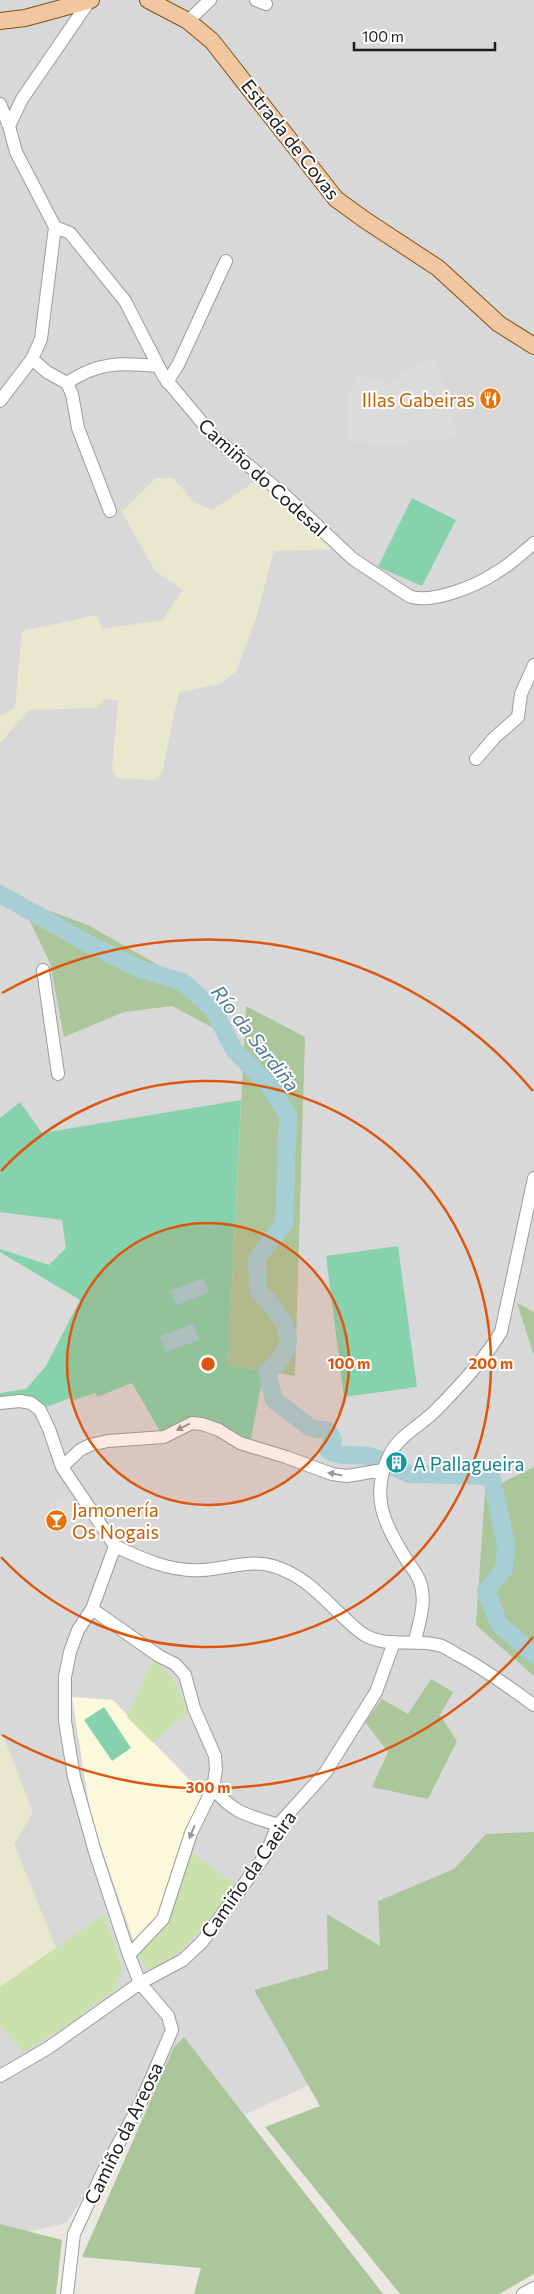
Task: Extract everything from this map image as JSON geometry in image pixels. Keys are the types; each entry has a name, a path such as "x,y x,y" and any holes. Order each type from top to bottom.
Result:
{"main road":[{"path":"0,22 25,18 90,0"},
{"name":"Estrada de Covas","path":"148,0 188,21 223,54 336,199 438,268 499,324 534,346"}],"street":[{"path":"9,126 22,99 90,0"},
{"path":"188,21 210,0"},
{"path":"0,104 9,126 16,152 55,228 41,339 32,359 0,401"},
{"name":"Camiño do Codesal","path":"55,228 70,233 125,301 167,382 215,438 280,491 353,559 410,596 431,600 496,574 534,543"},
{"path":"167,382 178,365 226,261"},
{"path":"32,359 47,372 66,383 72,394 78,428 110,511"},
{"path":"66,383 79,374 116,362 158,366"},
{"path":"476,759 494,738 518,717 521,694 534,665"},
{"path":"43,970 58,1074"},
{"path":"415,1642 423,1606 423,1595 417,1576 381,1512 380,1498 383,1470 394,1445 434,1412 492,1346 500,1332 534,1178"},
{"path":"0,1403 20,1401 31,1403 40,1410 47,1423 62,1467 115,1546 166,1567 185,1570 258,1564 273,1566 292,1573 314,1588 364,1635 394,1642 439,1645 480,1667 534,1705"},
{"path":"62,1467 80,1450 90,1445 108,1441 164,1437 192,1423 202,1424 219,1430 240,1443 332,1474 347,1476 383,1470"},
{"name":"Camiño da Areosa","path":"67,2294 74,2234 103,2172 141,2102 172,2030 168,2016 140,1983 129,1955 95,1852 74,1777 65,1721 65,1677 70,1652 78,1630 92,1609 115,1546"},
{"path":"92,1609 159,1656 175,1664 185,1675 194,1708 215,1756 216,1770 213,1788 191,1832 163,1920 129,1955"},
{"name":"Camiño da Caeira","path":"0,2076 48,2048 140,1983 183,1960 202,1942 266,1854 278,1825 324,1772 376,1692 394,1642"},
{"path":"213,1788 227,1805 236,1811 278,1825"},
{"path":"523,2294 534,2288"}],"shaded area":[{"path":"0,0 534,0 534,1835 521,1861 272,2008 309,2085 226,2123 176,2057 66,2223 0,2239"},
{"path":"425,359 437,362 459,437 398,443 350,442 345,407 357,375 389,383"},
{"path":"0,1252 80,1300 46,1366 26,1389 0,1393"},
{"path":"75,1496 94,1522 61,1527 60,1514 58,1515 55,1501"},
{"path":"72,1697 113,1700 204,1795 160,1916 135,1945 91,1818"}],"green space":[{"path":"156,478 173,478 194,502 212,510 259,479 334,549 274,551 256,618 236,672 220,684 179,692 162,773 155,780 118,778 112,771 118,700 105,699 97,708 29,710 0,743 0,716 15,708 22,631 96,615 103,629 162,620 183,590 155,571 122,512"},
{"path":"412,498 456,520 422,586 378,567"},
{"path":"20,900 88,925 232,1007 219,1031 172,1006 124,1012 64,1037 50,963"},
{"path":"246,1006 305,1037 295,1376 228,1365"},
{"path":"241,1100 228,1365 264,1371 250,1443 208,1421 162,1435 132,1383 97,1397 96,1393 74,1400 73,1397 46,1407 22,1394 0,1397 0,1249 49,1265 66,1248 62,1220 0,1212 0,1118 20,1102 42,1133"},
{"path":"398,1246 417,1387 344,1397 326,1256"},
{"path":"517,1303 534,1312 534,1356"},
{"path":"534,1467 534,1676 476,1625 485,1491"},
{"path":"153,1660 173,1678 188,1712 153,1743 127,1717"},
{"path":"431,1679 453,1692 440,1715 457,1741 428,1799 372,1787 388,1752 365,1722 382,1699 408,1714"},
{"path":"104,1707 131,1748 112,1761 84,1720"},
{"path":"3,1735 33,1813 14,1844 56,1948 0,1987 0,1736"},
{"path":"534,1832 534,2274 499,2294 400,2294 265,2127 320,2106 254,1990 328,1969 327,1914 380,1946 378,1901 454,1869 486,1834"},
{"path":"190,1852 235,1884 196,1935 183,1948 158,1966 147,1969 137,1954 165,1921"},
{"path":"105,1914 122,1969 115,1989 70,2023 24,2052 0,2026 0,1987"},
{"path":"184,2037 383,2294 194,2294 201,2268 82,2257 174,2047"},
{"path":"0,2224 62,2240 56,2294 0,2294"}],"water":[{"path":"204,1278 209,1293 176,1305 171,1290"},
{"path":"194,1324 199,1340 166,1352 160,1336"}],"waterway":[{"name":"Río da Sardiña","path":"0,894 89,944 140,969 183,982 213,1009 234,1050 269,1085 288,1115 284,1224 257,1258 258,1290 276,1310 287,1330 286,1350 279,1361 267,1372 274,1400 311,1428 328,1431 333,1440 328,1450 334,1453 378,1459"},
{"name":"Río da Sardiña","path":"394,1467 409,1474 491,1476 506,1544 504,1569 486,1591 499,1624 534,1655"}],"place":[{"name":"Illas Gabeiras","path":"491,399"},
{"name":"A Pallagueira","path":"397,1463"},
{"name":"Jamonería Os Nogais","path":"56,1520"}]}
